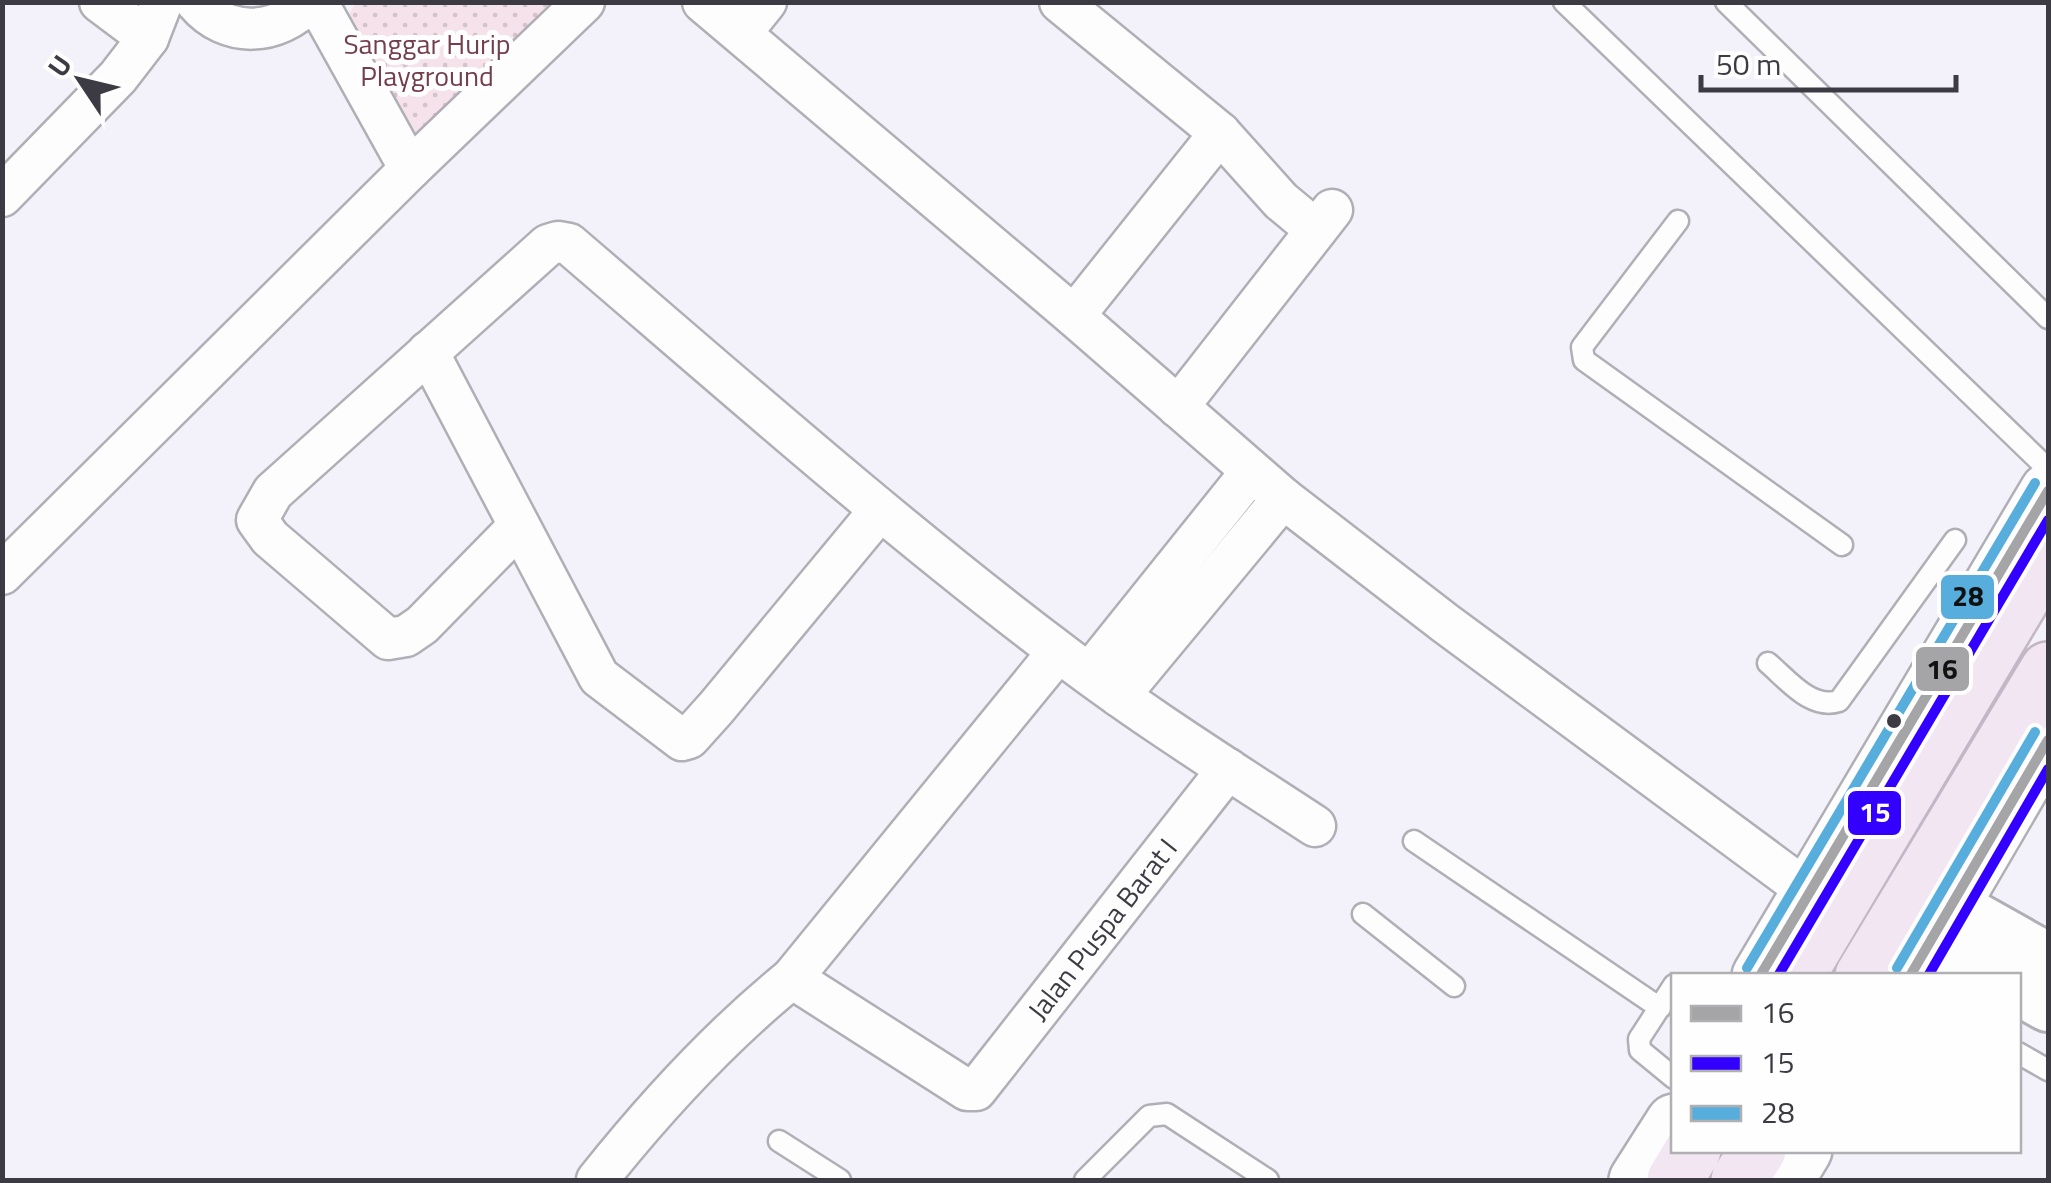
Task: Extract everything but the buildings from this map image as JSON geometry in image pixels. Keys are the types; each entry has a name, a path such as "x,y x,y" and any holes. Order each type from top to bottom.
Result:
{"highway":[{"path":"1799,973 2048,554"},
{"path":"1866,973 2048,670"},
{"path":"1675,1180 1691,1153"},
{"path":"1739,1180 1756,1153"}],"main road":[{"path":"1762,973 2048,491"},
{"path":"1931,941 2048,740"},
{"path":"1637,1180 1671,1127"},
{"path":"1786,1180 1802,1153"}],"street":[{"path":"100,2 155,20 207,12 245,30 271,28 296,16 309,2"},
{"path":"317,2 410,169"},
{"path":"2,574 584,2"},
{"path":"703,2 754,18 1074,316 1283,498 1446,624 1808,891"},
{"path":"1060,2 1220,133 1280,201 1324,220 1178,407"},
{"path":"2,196 118,77 155,20"},
{"path":"1074,316 1220,133"},
{"path":"518,526 422,625 406,636 388,639 270,538 258,520 273,492 548,245 558,242 569,244 880,510 1089,674 1314,826"},
{"path":"428,352 598,677 682,740 689,738 716,708 880,510"},
{"path":"1089,674 1251,472"},
{"path":"597,1180 662,1100 744,1017 792,978 1089,674 1283,498"},
{"name":"Jalan Puspa Barat I","path":"792,978 967,1090 976,1090 1228,769"},
{"path":"1931,941 2048,960"},
{"path":"1931,941 1990,973"},
{"path":"2021,990 2048,1005"}],"lane":[{"path":"1564,2 2048,469"},
{"path":"1726,2 2048,318"},
{"path":"1678,221 1582,348 1581,355 1842,546"},
{"path":"1768,663 1810,699 1823,704 1839,701 1955,540"},
{"path":"1414,841 1660,1008"},
{"path":"1364,914 1454,986"},
{"path":"1671,990 1639,1039 1640,1050 1671,1076"},
{"path":"2021,1055 2048,1070"},
{"path":"1085,1180 1149,1116 1166,1114 1268,1180"},
{"path":"779,1141 840,1180"}],"green space":[{"name":"Sanggar Hurip Playground","path":"356,3 565,3 404,155 346,19"}],"transit line":[{"name":"28","path":"1747,968 2035,483"},
{"name":"16","path":"1762,973 2048,491"},
{"name":"15","path":"1780,973 2048,520"},
{"name":"28","path":"1897,968 2035,732"},
{"name":"16","path":"1912,973 2048,740"},
{"name":"15","path":"1930,973 2048,769"}]}
